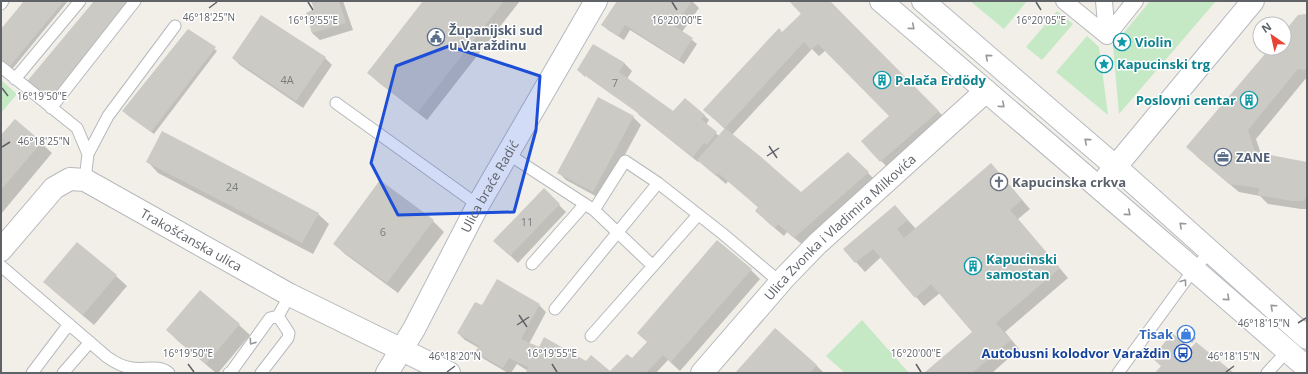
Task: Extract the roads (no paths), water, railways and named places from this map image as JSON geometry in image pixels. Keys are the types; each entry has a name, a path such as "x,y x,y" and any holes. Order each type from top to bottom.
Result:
{"main road":[{"name":"Ulica braće Radić","path":"387,373 414,329 478,205 596,1"},
{"path":"923,1 1116,167 1304,336"},
{"path":"1099,188 1253,1"},
{"path":"887,6 1194,269 1307,368"},
{"name":"Ulica Zvonka i Vladimira Milkovića","path":"702,373 817,244 986,91"},
{"path":"1,250 54,188 70,179 85,180"},
{"name":"Trakošćanska ulica","path":"85,180 290,295 449,373"}],"street":[{"path":"1064,1 1107,36"},
{"path":"1104,1 1107,36"},
{"path":"1107,36 1135,1"}],"lane":[{"path":"1,4 4,1"},
{"path":"15,79 80,1"},
{"path":"51,108 135,1"},
{"path":"85,180 88,154 108,116 175,26"},
{"path":"1,67 76,128 88,154"},
{"path":"336,103 478,205"},
{"path":"508,154 589,207 653,266"},
{"path":"532,264 589,207 626,161 658,183 781,283"},
{"path":"555,309 658,183"},
{"path":"591,336 698,215"},
{"path":"1118,373 1194,269 1211,251"},
{"path":"1,266 106,357 116,363 132,368 158,368 169,373"},
{"path":"229,373 270,318 278,316 290,295"},
{"path":"261,373 288,338 289,333 278,316"},
{"path":"32,373 69,324"},
{"path":"1267,373 1304,336"},
{"path":"64,373 90,342"}],"place":[{"name":"Županijski sud u Varaždinu","path":"436,37"},
{"name":"Violin","path":"1122,42"},
{"name":"Kapucinski trg","path":"1104,64"},
{"name":"Palača Erdödy","path":"882,80"},
{"name":"Poslovni centar","path":"1249,100"},
{"name":"ZANE","path":"1223,157"},
{"name":"Kapucinska crkva","path":"999,182"},
{"name":"Kapucinski samostan","path":"973,266"},
{"name":"Tisak","path":"1186,334"},
{"name":"Autobusni kolodvor Varaždin","path":"1183,353"}]}
